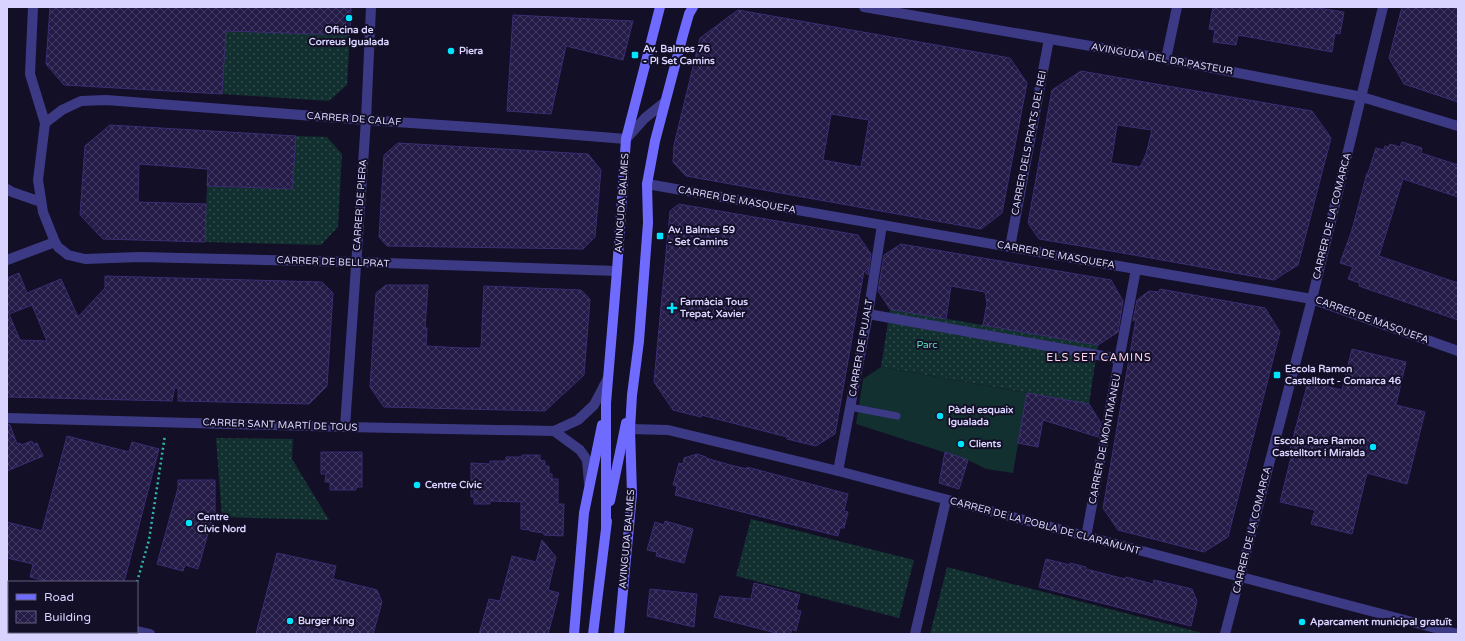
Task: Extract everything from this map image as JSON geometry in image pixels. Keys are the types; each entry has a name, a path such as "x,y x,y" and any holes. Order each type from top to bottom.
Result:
{"street":[{"path":"7,260 55,242 43,212 38,180 45,123 30,74 33,7"},
{"name":"CARRER DE PIERA","path":"345,427 366,120 371,7"},
{"name":"AVINGUDA BALMES","path":"574,634 584,513 606,403 609,377 618,271 626,139 660,7"},
{"name":"AVINGUDA BALMES","path":"619,634 632,494 630,429 632,395 639,341 648,223 647,184 655,141 682,35 693,7"},
{"name":"AVINGUDA DEL DR.PASTEUR","path":"864,7 1166,59 1362,97 1458,126"},
{"path":"1166,59 1177,7"},
{"name":"CARRER DE LA COMARCA","path":"1225,634 1312,299 1383,7"},
{"name":"CARRER DELS PRATS DEL REI","path":"1010,247 1049,39"},
{"name":"CARRER DE CALAF","path":"45,123 62,110 81,101 106,100 626,139"},
{"path":"626,139 645,118 665,102"},
{"name":"CARRER DE MASQUEFA","path":"647,184 1136,270 1312,299 1458,351"},
{"path":"7,189 42,202"},
{"name":"CARRER DE PUJALT","path":"838,471 868,314 882,225"},
{"name":"CARRER DE BELLPRAT","path":"55,242 58,247 68,255 85,259 139,257 356,262 618,271"},
{"name":"CARRER DE MONTMANEU","path":"1086,537 1136,270"},
{"path":"868,314 1120,359"},
{"path":"554,431 578,420 594,405 609,377"},
{"name":"AVINGUDA BALMES","path":"606,527 632,395"},
{"name":"AVINGUDA BALMES","path":"606,403 606,527"},
{"name":"CARRER SANT MARTÍ DE TOUS","path":"7,418 554,431"},
{"name":"CARRER DE LA POBLA DE CLARAMUNT","path":"630,429 668,430 838,471 1458,634"},
{"path":"554,431 567,439 580,450 587,460 589,484"},
{"path":"916,630 946,500"},
{"path":"593,634 606,527"},
{"path":"138,631 150,634"}],"lane":[{"path":"850,407 897,416"}],"path":[{"path":"137,581 149,540 164,446 166,422"}],"green space":[{"path":"226,31 350,35 347,85 329,101 222,94"},
{"path":"296,136 327,137 342,154 338,227 321,245 205,242 207,186 292,189"},
{"name":"Parc","path":"890,309 1098,345 1089,404 881,367"},
{"name":"Pàdel esquaix Igualada","path":"881,367 1027,393 1013,473 986,469 968,460 856,424 863,379"},
{"path":"216,438 293,439 292,459 329,520 222,517"},
{"path":"751,519 914,560 899,618 736,576"},
{"path":"947,567 1202,633 1202,634 930,634"}],"building":[{"path":"50,7 351,7 350,35 226,31 222,94 64,85 46,64"},
{"path":"1213,7 1311,7 1344,12 1340,34 1335,33 1332,52 1238,35 1236,45 1213,42 1215,30 1209,29"},
{"path":"1402,7 1450,7 1458,9 1458,102 1404,84 1389,58"},
{"path":"738,10 1010,58 1027,83 1002,213 981,229 686,176 673,162 674,145 700,38","holes":["831,114 869,120 861,167 823,160"]},
{"path":"513,15 633,21 623,60 566,46 551,114 507,111"},
{"path":"1081,71 1312,111 1331,138 1298,265 1274,280 1039,239 1028,223 1052,90","holes":["1117,125 1152,130 1146,154 1140,167 1111,163"]},
{"path":"110,125 296,136 292,189 207,186 208,169 139,164 138,202 206,204 205,242 103,239 80,215 85,146"},
{"path":"1402,142 1422,148 1421,153 1458,165 1458,197 1403,179 1379,256 1458,283 1458,320 1359,286 1360,283 1348,279 1353,267 1340,263 1352,230 1367,173 1376,148 1384,150 1385,146 1389,147 1390,144 1400,147"},
{"path":"398,143 588,154 601,170 595,237 583,249 387,246 379,237 384,155"},
{"path":"679,204 858,235 871,254 868,275 864,271 835,434 816,446 701,415 701,417 673,410 654,382 670,211"},
{"path":"901,244 1111,280 1123,301 1118,332 1098,345 983,325 987,303 985,292 951,286 946,319 890,309 878,291 884,255"},
{"path":"19,273 27,293 61,279 78,317 105,288 105,276 322,282 333,293 327,386 309,404 178,401 178,388 175,387 172,401 7,397 7,278","holes":["32,305 47,341 20,340 9,314"]},
{"path":"386,285 428,285 425,328 427,328 426,346 463,348 481,348 484,286 581,290 590,299 584,375 545,411 384,407 370,387 376,293"},
{"path":"1160,289 1265,308 1280,332 1228,537 1204,552 1118,530 1103,508 1136,319 1133,321 1137,300 1149,291 1159,292"},
{"path":"1352,349 1406,362 1396,405 1425,412 1407,484 1367,473 1352,534 1311,524 1315,510 1280,502 1292,453 1289,453 1308,382 1342,390"},
{"path":"1027,393 1089,404 1101,423 1098,437 1043,420 1038,447 1018,443"},
{"path":"7,424 10,425 17,444 20,443 21,445 32,441 33,444 37,443 43,456 7,471"},
{"path":"67,436 129,452 132,442 159,449 124,581 46,581 30,577 33,564 7,558 7,522 42,531"},
{"path":"321,452 362,452 362,487 356,487 356,490 330,490 330,482 325,482 326,474 321,474"},
{"path":"945,452 968,460 959,489 939,483"},
{"path":"697,454 730,465 747,469 747,467 848,494 844,511 848,512 844,528 840,528 838,536 675,495 677,486 673,485 679,463 683,464 684,458"},
{"path":"522,455 540,455 540,460 545,461 545,466 549,466 549,474 552,474 552,479 558,479 558,504 564,504 563,536 544,535 544,533 521,529 521,502 490,501 490,504 474,504 474,497 471,497 471,463 490,464 490,461 506,461 506,457 522,457"},
{"name":"Centre Cívic Nord","path":"178,480 215,480 215,516 213,516 198,569 185,565 183,571 157,564 178,488"},
{"path":"665,521 693,529 684,563 656,556 657,552 647,550 655,522 664,525"},
{"path":"542,540 556,557 548,590 559,593 548,634 479,634 489,599 500,601 512,556 536,562"},
{"path":"277,553 336,566 333,579 377,590 382,602 373,634 256,634"},
{"path":"1046,559 1086,567 1086,569 1125,579 1126,577 1153,584 1154,580 1192,589 1197,601 1191,626 1039,587"},
{"path":"754,583 800,595 796,610 801,611 796,631 792,629 790,634 780,634 714,617 720,596 751,599"},
{"path":"650,589 697,594 694,627 647,616"}],"place":[{"name":"Oficina de Correus Igualada","path":"349,18"},
{"name":"Piera","path":"451,51"},
{"name":"Av. Balmes 76 - Pl Set Camins","path":"635,55"},
{"name":"Av. Balmes 59 - Set Camins","path":"660,236"},
{"name":"Farmàcia Tous Trepat, Xavier","path":"672,308"},
{"name":"Escola Ramon Castelltort - Comarca 46","path":"1277,375"},
{"name":"Pàdel esquaix Igualada","path":"940,416"},
{"name":"Clients","path":"961,444"},
{"name":"Escola Pare Ramon Castelltort i Miralda","path":"1373,447"},
{"name":"Centre Cívic","path":"417,485"},
{"name":"Centre Cívic Nord","path":"189,523"},
{"name":"Burger King","path":"290,621"},
{"name":"Aparcament municipal gratuït","path":"1302,622"}],"district":[{"name":"ELS SET CAMINS","path":"1099,357"}]}
